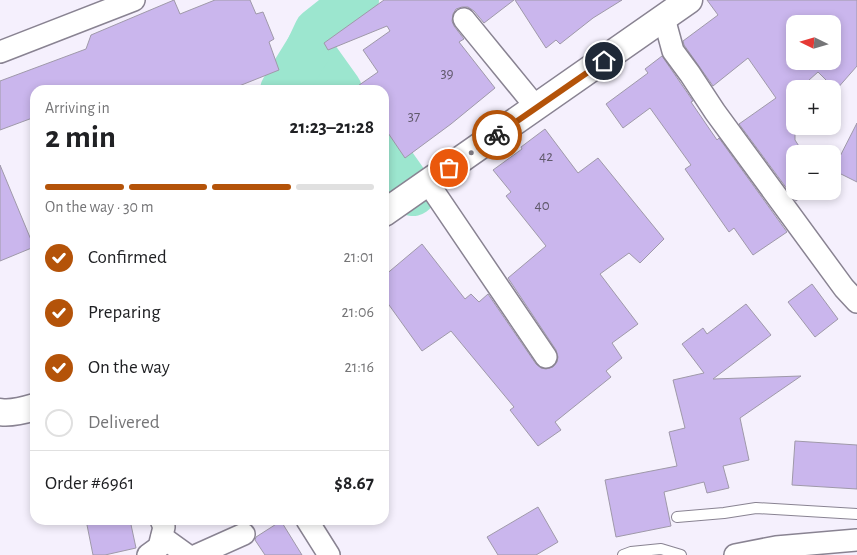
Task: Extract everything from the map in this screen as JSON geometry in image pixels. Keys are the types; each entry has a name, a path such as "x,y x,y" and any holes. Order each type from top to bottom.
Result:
{"street":[{"path":"0,52 134,0"},
{"path":"389,210 689,0"},
{"path":"664,18 673,51 714,112 844,288 857,302"},
{"path":"464,19 536,107"},
{"path":"428,183 546,357"},
{"path":"0,412 4,413 30,408"},
{"path":"310,525 329,555"},
{"path":"148,555 159,547 162,529"},
{"path":"162,529 187,555"},
{"path":"197,555 244,534"},
{"path":"735,555 776,547 857,540"}],"lane":[{"path":"677,517 756,508 857,514"},
{"path":"622,555 631,552 661,549 681,555"}],"building":[{"path":"174,0 180,14 215,0 250,0 256,14 263,12 274,39 269,42 279,70 242,85 30,85 30,119 0,130 0,81 86,49 91,35"},
{"path":"384,0 514,0 484,23 468,7 456,9 452,21 464,39 459,42 495,88 405,158 389,134 389,85 359,85 378,72 363,50 390,31 387,26 328,50 324,43"},
{"path":"515,0 622,0 593,18 560,44 556,40 546,48"},
{"path":"707,0 857,0 857,66 841,84 841,80 826,80 818,72 809,80 786,80 786,135 795,135 795,140 798,145 786,145 786,187 739,124 776,98 748,58 713,86 683,41 718,15"},
{"path":"662,56 717,140 719,138 787,232 753,255 734,228 729,232 685,169 691,165 650,108 623,128 606,104 648,73 645,69"},
{"path":"857,123 857,182 841,174 841,154"},
{"path":"545,129 578,173 598,158 664,239 640,263 629,253 600,274 638,324 612,343 622,358 606,371 611,377 555,422 561,430 538,446 510,410 514,407 451,331 422,351 389,305 389,272 422,244 465,299 471,294 479,302 488,294 536,364 546,369 553,367 558,357 556,350 508,278 546,246 506,196 511,192 493,170 522,149 521,147"},
{"path":"0,165 30,237 30,249 0,261"},
{"path":"812,284 838,319 815,337 788,302"},
{"path":"746,304 771,335 713,379 801,376 740,418 749,460 723,466 729,488 707,493 704,482 664,492 671,526 616,537 605,480 677,466 669,432 685,428 673,380 704,373 682,344 703,328 707,334"},
{"path":"795,441 857,445 857,489 792,485"},
{"path":"538,507 558,542 536,555 498,555 487,537"},
{"path":"87,525 131,525 136,548 105,555 93,555"},
{"path":"275,525 283,525 302,555 265,555 255,540 256,537"}],"waterway":[{"path":"286,85 309,48 317,31 356,0"},
{"path":"309,48 335,85"},
{"path":"389,159 413,193"}],"way so far":[{"path":"449,168 497,135"}],"route":[{"path":"497,135 604,61"}]}
